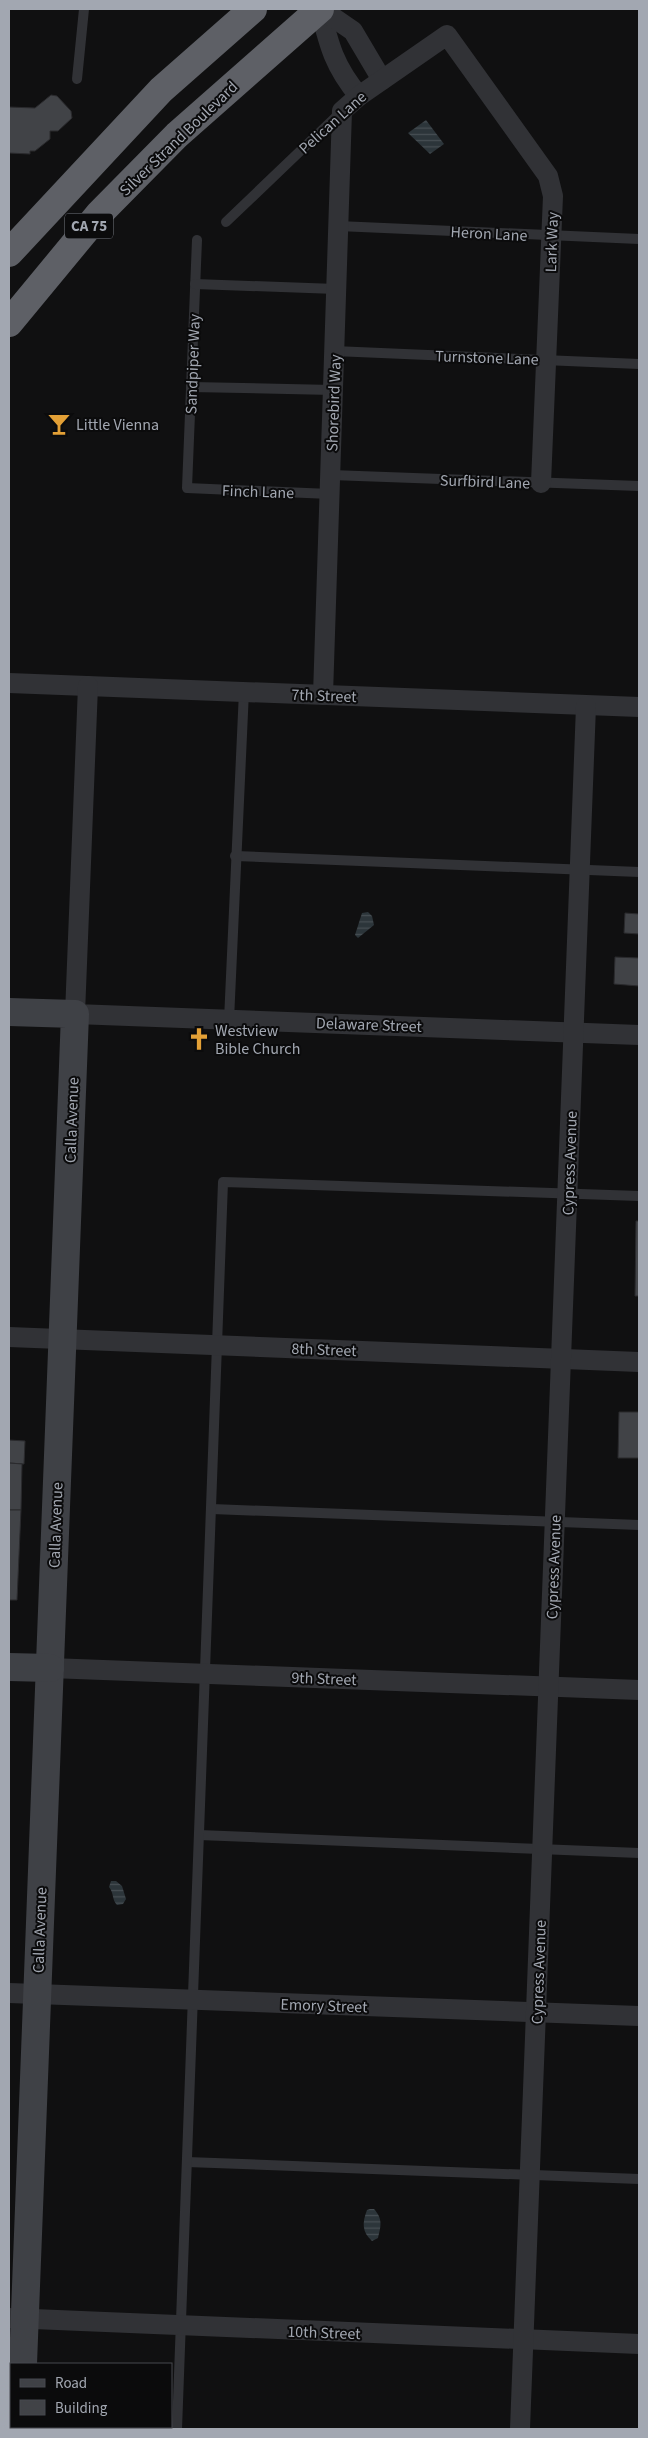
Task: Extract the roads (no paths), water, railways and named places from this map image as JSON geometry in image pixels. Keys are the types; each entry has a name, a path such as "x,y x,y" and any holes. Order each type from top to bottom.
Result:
{"highway":[{"name":"CA 75","path":"9,253 161,90 253,9"},
{"name":"Silver Strand Boulevard","path":"9,323 100,214 177,135 320,9"}],"street":[{"path":"320,9 353,32 382,80"},
{"path":"320,9 329,49 348,83 359,96"},
{"name":"Pelican Lane","path":"342,111 359,96 447,35"},
{"name":"Lark Way","path":"447,35 548,176 552,196 541,483"},
{"name":"Shorebird Way","path":"324,695 342,111"},
{"name":"7th Street","path":"9,682 639,707"},
{"name":"Calla Avenue","path":"23,2363 17,2319 37,1994 88,686"},
{"name":"Cypress Avenue","path":"520,2429 586,706"},
{"name":"Delaware Street","path":"9,1012 639,1035"},
{"name":"8th Street","path":"9,1337 639,1362"},
{"name":"9th Street","path":"9,1667 639,1690"},
{"name":"Emory Street","path":"9,1993 639,2016"},
{"name":"10th Street","path":"17,2319 639,2344"}],"lane":[{"path":"77,78 84,9"},
{"name":"Pelican Lane","path":"226,222 342,111"},
{"name":"Heron Lane","path":"338,226 639,239"},
{"name":"Sandpiper Way","path":"187,488 197,240"},
{"path":"195,284 336,289"},
{"name":"Turnstone Lane","path":"334,351 639,364"},
{"path":"191,387 333,390"},
{"name":"Surfbird Lane","path":"330,484 541,483 639,486"},
{"name":"Finch Lane","path":"187,488 330,484"},
{"path":"229,1020 244,691"},
{"path":"235,856 639,872"},
{"path":"177,2429 223,1182 639,1196"},
{"path":"212,1509 639,1524"},
{"path":"199,1836 639,1853"},
{"path":"187,2162 639,2179"}],"place":[{"name":"Little Vienna","path":"59,424"},
{"name":"Westview Bible Church","path":"199,1039"}]}
